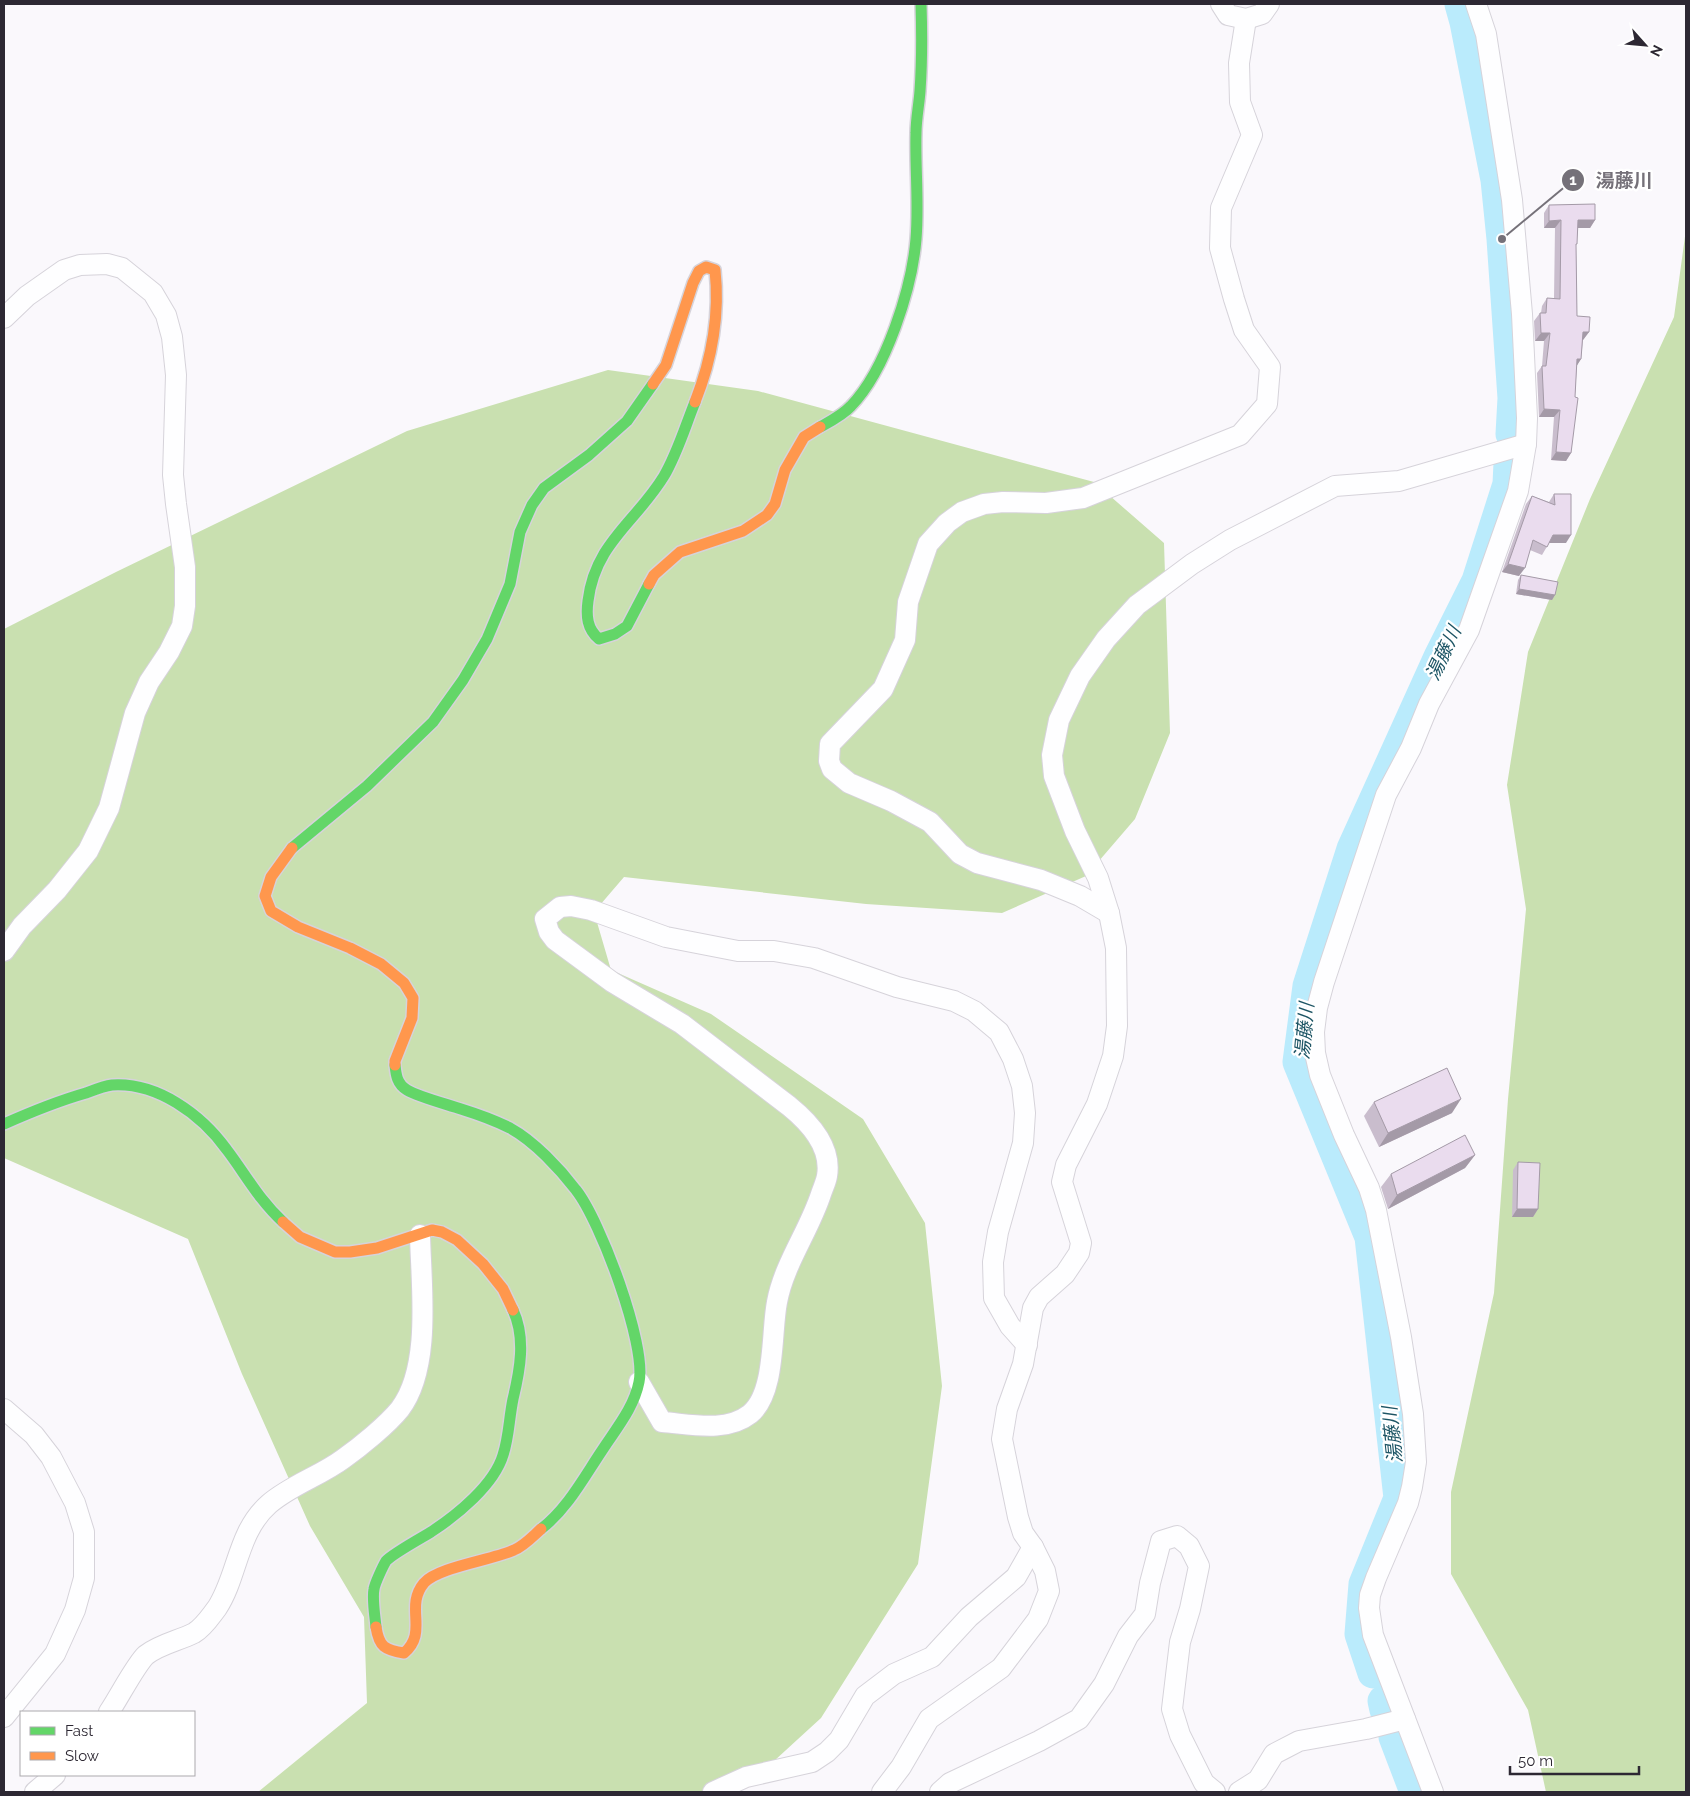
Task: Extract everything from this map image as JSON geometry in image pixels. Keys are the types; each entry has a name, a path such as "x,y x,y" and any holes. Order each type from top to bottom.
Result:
{"street":[{"path":"4,1124 52,1103 110,1085 146,1088 160,1093 180,1105 208,1128 227,1149 251,1186 280,1219 300,1237 335,1252 350,1252 377,1248 432,1230 442,1232 457,1240 483,1264 503,1289 516,1317 521,1340 519,1375 510,1413 503,1457 491,1479 468,1503 440,1526 387,1560 374,1589 376,1630 382,1646 389,1652 404,1653 411,1647 416,1635 415,1598 425,1582 437,1574 516,1550 553,1520 568,1502 629,1409 639,1382 640,1360 628,1310 600,1233 577,1191 540,1151 511,1129 482,1116 406,1090 396,1080 395,1061 412,1018 413,998 404,982 381,964 350,948 298,927 271,911 265,896 271,877 289,851 367,786 433,722 464,680 487,638 510,584 520,532 532,505 544,488 589,455 627,421 666,365 693,283 699,271 706,267 715,270 718,286 716,328 699,394 660,483 608,545 595,571 587,607 587,621 594,636 600,639 615,634 626,626 654,575 680,552 743,531 767,515 775,504 786,470 804,437 836,418 851,406 868,384 892,334 907,292 916,239 916,131 922,60 921,4"},
{"path":"1221,4 1228,14 1246,19 1262,14 1269,4"},
{"path":"1432,1792 1373,1636 1369,1608 1370,1595 1376,1578 1408,1503 1412,1487 1416,1462 1413,1414 1401,1338 1376,1210 1369,1188 1344,1135 1320,1075 1315,1054 1314,1032 1317,1008 1324,982 1386,795 1411,748 1429,704 1469,630 1518,491 1526,444 1527,418 1522,314 1512,200 1486,34 1476,4"},
{"path":"1109,913 1080,896 1041,880 977,863 960,854 930,822 891,801 849,783 832,769 828,761 830,744 882,690 905,640 908,602 928,544 947,523 962,512 984,504 1003,502 1046,503 1083,498 1240,435 1267,404 1270,367 1244,330 1220,248 1221,208 1252,135 1240,102 1239,63 1246,19"},
{"path":"4,318 27,296 64,270 80,265 107,264 122,268 153,293 166,315 172,337 176,375 173,475 185,567 185,606 182,626 174,643 149,682 134,713 109,808 88,851 57,890 22,926 4,951"},
{"path":"882,1792 902,1767 930,1719 1001,1668 1038,1619 1049,1591 1044,1571 1033,1547 1023,1532 1018,1517 1002,1439 1007,1409 1022,1364 1033,1308 1038,1297 1065,1274 1079,1253 1081,1243 1062,1182 1066,1165 1097,1104 1113,1056 1118,1026 1116,948 1109,913 1098,878 1075,831 1054,776 1052,755 1059,720 1080,676 1106,639 1137,605 1192,564 1230,540 1335,486 1399,481 1526,444"},
{"path":"639,1382 662,1422 717,1427 738,1421 751,1413 762,1398 772,1363 776,1304 782,1281 816,1209 827,1176 827,1158 820,1140 806,1120 789,1106 682,1024 612,982 555,940 549,932 545,919 560,907 571,906 591,910 675,938 738,951 774,951 814,958 897,987 954,1001 974,1011 999,1032 1013,1059 1022,1086 1025,1113 1023,1143 998,1232 994,1262 994,1298 1010,1326 1026,1345"},
{"path":"110,1711 144,1657 155,1649 195,1632 205,1624 219,1605 239,1551 253,1523 268,1504 288,1490 342,1460 374,1434 400,1409 410,1391 421,1351 420,1235"},
{"path":"4,1409 34,1436 51,1457 75,1503 84,1532 84,1578 75,1610 55,1654 4,1718"},
{"path":"940,1792 950,1783 1039,1741 1079,1719 1104,1684 1128,1636 1145,1614 1150,1583 1161,1542 1176,1536 1189,1546 1199,1566 1190,1609 1180,1642 1172,1709 1180,1735 1204,1783 1215,1792"},
{"path":"713,1792 746,1777 812,1762 827,1752 839,1740 865,1696 894,1674 932,1657 969,1617 1016,1578 1033,1547"},
{"path":"1239,1792 1258,1780 1274,1754 1299,1741 1366,1729 1405,1719"},
{"path":"35,1792 54,1776"}],"green space":[{"path":"1686,229 1686,1792 1546,1792 1528,1710 1451,1574 1451,1492 1494,1293 1508,1099 1526,909 1507,785 1528,652 1590,499 1674,317"},
{"path":"608,370 758,391 1094,482 1164,543 1170,733 1135,819 1086,876 1002,913 866,904 624,877 594,912 611,970 711,1014 863,1119 925,1223 942,1386 918,1564 821,1718 740,1792 258,1792 367,1703 364,1617 310,1526 242,1374 188,1239 4,1158 4,629 116,572 407,431"}],"building":[{"path":"1595,204 1595,220 1578,220 1576,244 1577,316 1590,317 1589,332 1583,332 1581,359 1577,359 1575,397 1578,398 1571,453 1556,452 1560,410 1544,409 1542,366 1546,366 1550,333 1541,333 1540,313 1546,313 1547,298 1560,299 1561,220 1549,221 1549,205"},
{"path":"1554,494 1571,494 1571,535 1553,535 1547,547 1533,540 1525,568 1508,564 1532,496 1555,505"},
{"path":"1521,575 1558,582 1555,595 1519,589"},
{"path":"1447,1068 1461,1099 1388,1133 1374,1102"},
{"path":"1465,1135 1475,1155 1397,1195 1391,1174"},
{"path":"1518,1162 1540,1163 1538,1209 1517,1209"}],"waterway":[{"name":"湯藤川","path":"1460,4 1496,180 1513,398 1511,434"},
{"name":"湯藤川","path":"1373,1673 1360,1634 1364,1584 1399,1498 1370,1237 1298,1062 1308,986 1352,849 1439,657 1477,581 1508,484 1509,463"},
{"name":"湯藤川","path":"1383,1701 1385,1710"},
{"name":"湯藤川","path":"1394,1737 1415,1792"}],"traffic: fast":[{"path":"820,427 837,418 848,409 864,390 875,372 895,327 909,281 917,226 916,123 921,69 921,4"},
{"path":"292,848 367,786 433,722 463,680 487,639 510,584 520,532 532,505 544,488 589,455 627,421 653,384"},
{"path":"649,584 627,626 615,634 599,639 592,631 587,617 592,581 599,563 618,534 653,492 669,468 695,402"},
{"path":"395,1065 399,1082 412,1093 486,1117 510,1128 537,1148 562,1173 586,1205 609,1254 620,1283 636,1341 640,1364 637,1392 623,1418 574,1493 559,1512 541,1529"},
{"path":"4,1124 55,1103 106,1086 129,1085 145,1089 177,1103 204,1124 227,1150 274,1214 283,1222"},
{"path":"376,1627 373,1593 377,1579 386,1561 400,1550 431,1532 463,1508 492,1477 503,1455 520,1365 521,1343 513,1310"}],"traffic: slow":[{"path":"653,384 666,365 693,283 699,271 706,267 715,270 716,304 713,337 706,370 695,402"},
{"path":"649,584 654,575 680,552 743,531 767,515 775,504 785,470 804,437 820,427"},
{"path":"292,848 271,877 265,896 271,911 298,927 350,948 381,964 404,983 413,998 412,1018 395,1065"},
{"path":"283,1222 300,1237 335,1252 377,1248 432,1230 442,1232 457,1240 483,1264 503,1289 513,1310"},
{"path":"376,1627 379,1639 384,1646 388,1649 404,1653 415,1637 416,1601 418,1592 424,1583 441,1572 514,1550 541,1529"}],"place":[{"name":"湯藤川","path":"1502,239"}]}
